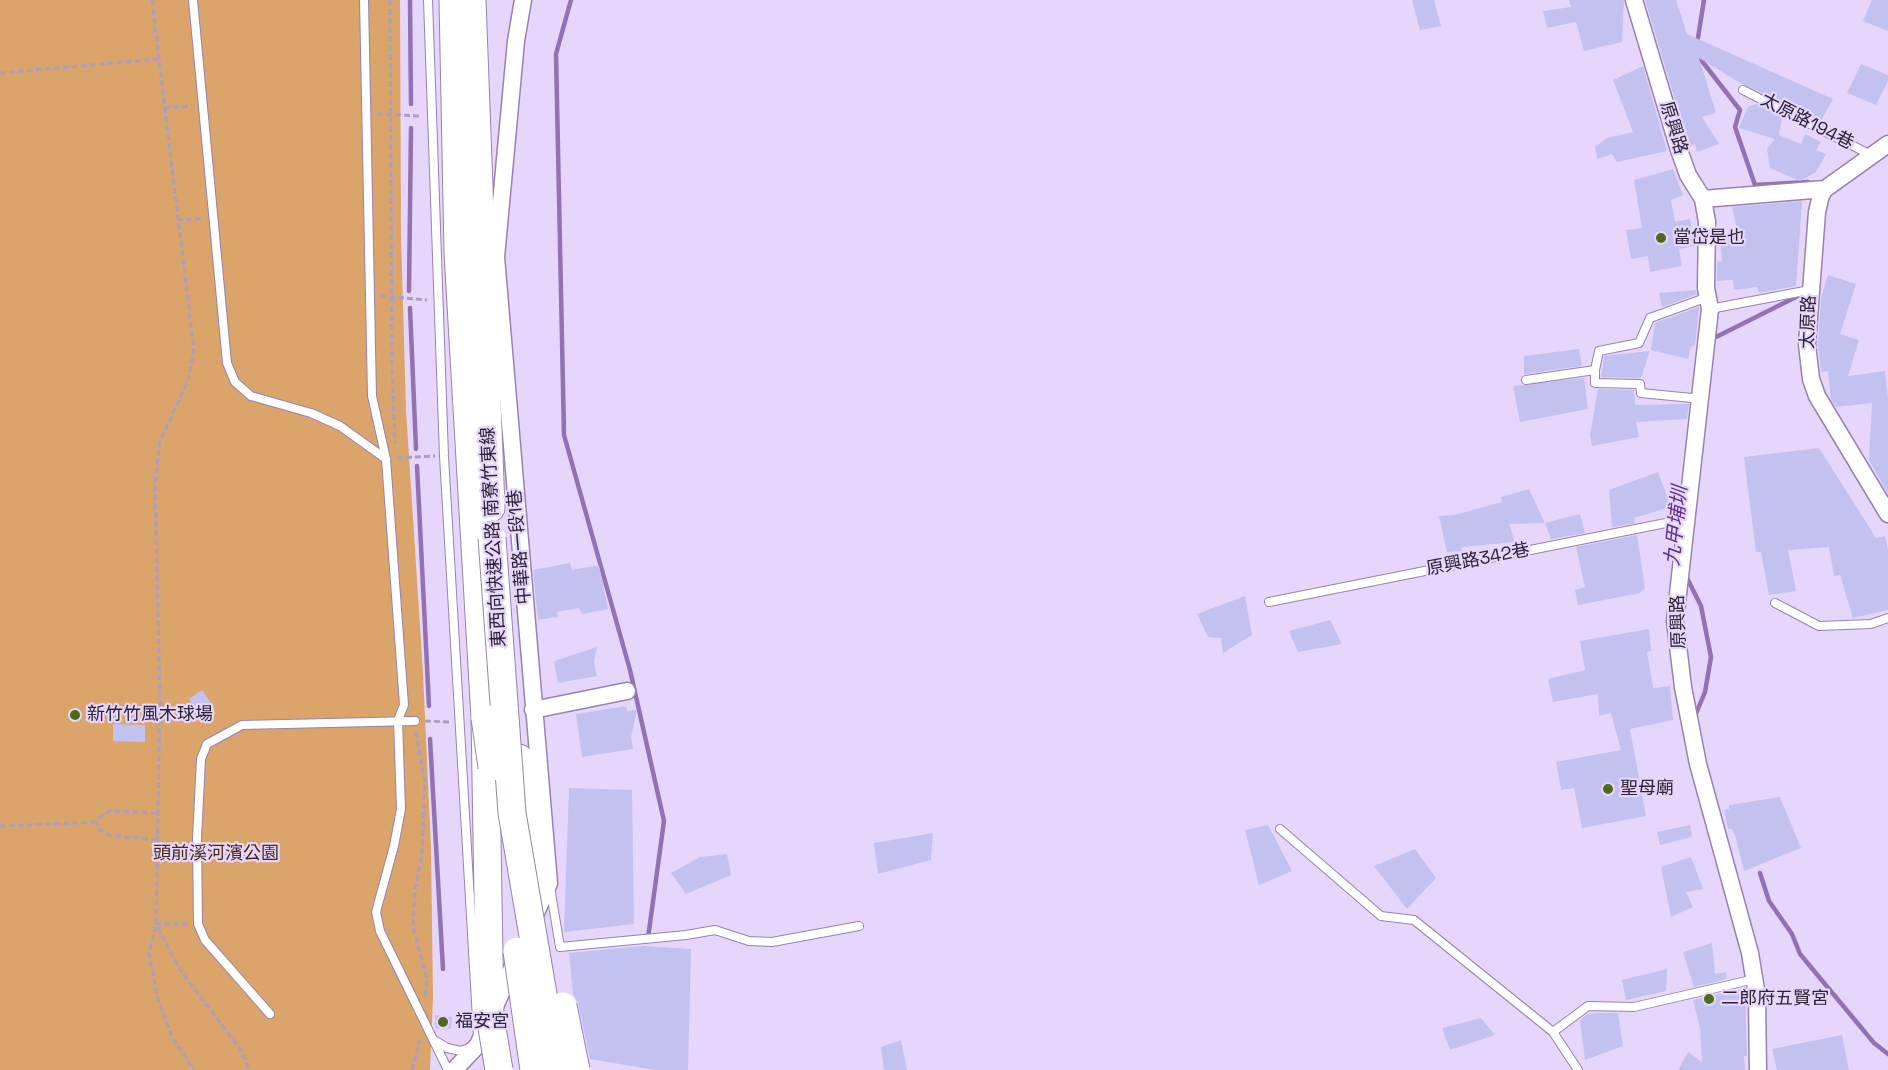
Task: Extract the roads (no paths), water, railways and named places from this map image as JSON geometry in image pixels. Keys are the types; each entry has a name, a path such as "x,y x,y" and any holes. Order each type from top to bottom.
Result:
{"highway":[{"name":"東西向快速公路 南寮竹東線","path":"453,0 458,253 485,718 534,1070"},
{"name":"東西向快速公路 南寮竹東線","path":"472,0 492,538 512,813 556,1070"},
{"path":"492,538 501,594 513,722 532,848 576,1070"},
{"path":"485,718 493,1070"},
{"path":"490,1016 499,1070"}],"street":[{"name":"中華路一段1巷","path":"454,1070 478,1045 549,883 496,257 516,41 523,0"},
{"name":"原興路","path":"1634,0 1679,150 1688,175 1703,199 1708,247 1709,303 1702,399 1675,621 1683,687 1698,764 1755,979 1758,1070"},
{"path":"1703,199 1825,189 1888,144"},
{"name":"太原路","path":"1825,189 1816,212 1810,290 1807,358 1811,379 1824,409 1888,514"},
{"path":"533,710 627,691"}],"lane":[{"path":"193,0 227,363 235,382 251,396 310,413 340,426 386,459"},
{"path":"364,0 372,396 386,459 404,705 398,720 401,809 394,846 376,912 380,931 448,1070"},
{"path":"428,0 444,456 478,1045 506,1070"},
{"name":"太原路194巷","path":"1743,90 1871,155"},
{"path":"1702,399 1641,393 1640,384 1595,383 1599,351 1639,343 1650,318 1709,303 1810,290"},
{"path":"1526,380 1595,370"},
{"name":"原興路342巷","path":"1269,602 1686,519"},
{"path":"1775,603 1819,626 1871,624 1888,618"},
{"path":"270,1014 205,940 198,924 196,838 201,759 207,744 242,725 415,720"},
{"path":"1280,829 1382,916 1414,920 1553,1032 1578,1070"},
{"path":"549,883 560,947 686,935 715,930 749,941 772,942 860,926"},
{"path":"1553,1032 1588,1006 1634,1006 1755,979"},
{"path":"434,1040 447,1048 461,1051 478,1045"}],"waterway":[{"path":"410,0 411,104"},
{"path":"571,0 556,54 564,435 630,670 664,821 648,938"},
{"name":"九甲埔圳","path":"1697,44 1704,0"},
{"name":"九甲埔圳","path":"1698,56 1740,110 1735,127 1755,185 1808,182"},
{"path":"409,291 411,128"},
{"name":"九甲埔圳","path":"1716,337 1802,294"},
{"path":"410,308 416,449"},
{"path":"417,466 429,706"},
{"name":"九甲埔圳","path":"1686,576 1701,606 1711,657 1705,692 1695,716"},
{"path":"430,739 443,969"},
{"name":"九甲埔圳","path":"1760,873 1769,901 1792,934 1800,954 1874,1043 1888,1054"}],"place":[{"name":"當岱是也","path":"1661,238"},
{"name":"新竹竹風木球場","path":"75,715"},
{"name":"聖母廟","path":"1608,789"},
{"name":"二郎府五賢宮","path":"1709,999"},
{"name":"福安宮","path":"443,1022"}],"park label":[{"name":"頭前溪河濱公園","path":"216,854"}]}
